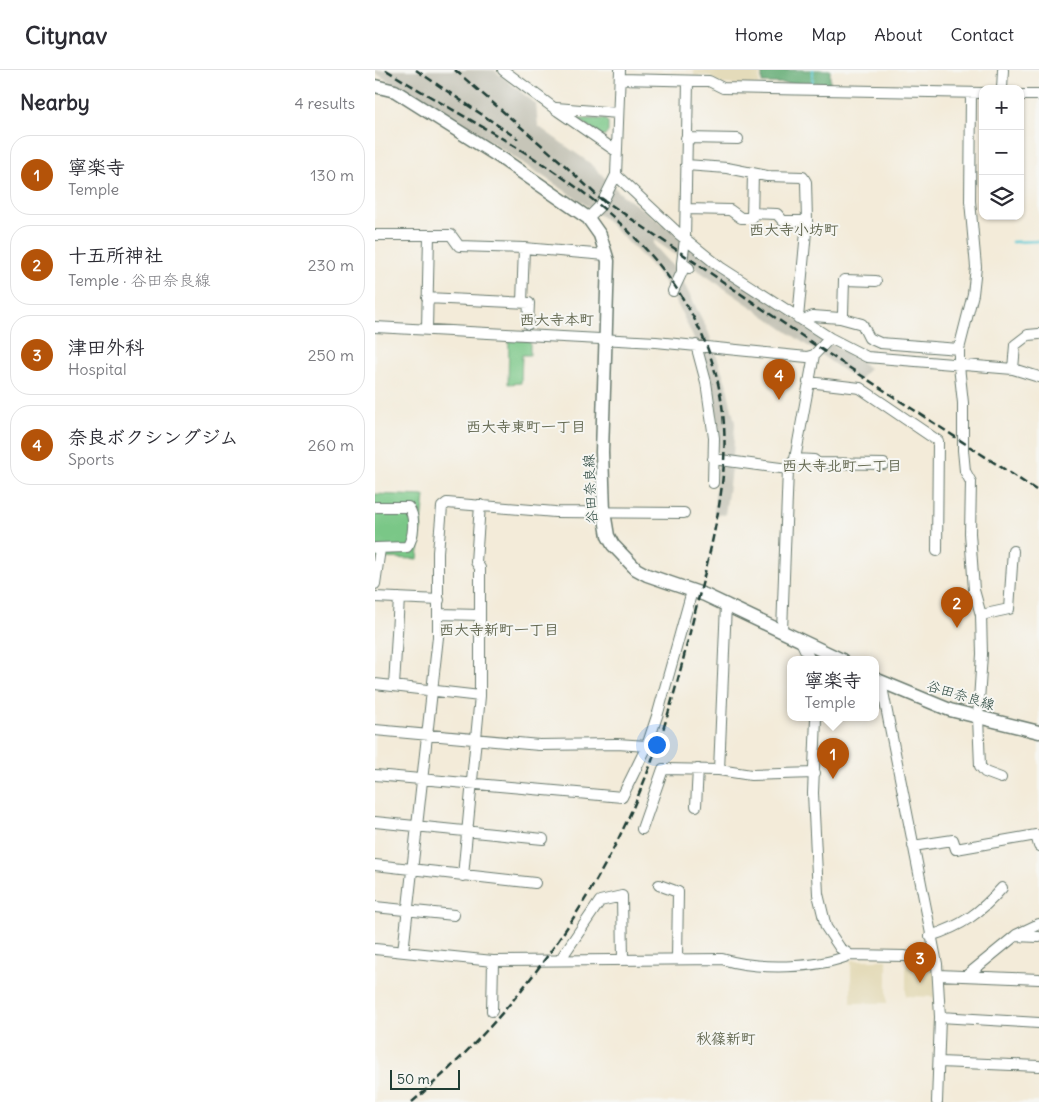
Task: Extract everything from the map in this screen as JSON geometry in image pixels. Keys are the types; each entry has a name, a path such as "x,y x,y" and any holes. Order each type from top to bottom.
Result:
{"main road":[{"name":"谷田奈良線","path":"375,86 395,91 438,117 588,218 600,235 608,261 602,452 604,512 608,536 613,545 636,569 726,604 834,656"},
{"name":"谷田奈良線","path":"879,681 950,710 1039,732"}],"street":[{"path":"503,70 616,150"},
{"path":"1002,85 1003,70"},
{"path":"588,218 601,205 616,175 620,74 688,81 709,81 723,88 979,93"},
{"path":"673,291 686,266 688,81"},
{"path":"971,94 970,201 976,267 973,294 959,349 959,366 963,402 965,471 971,482 970,533 974,590 981,615 980,766 985,772 1001,778"},
{"path":"1024,95 1039,95"},
{"path":"555,108 618,112"},
{"path":"686,138 738,139"},
{"path":"686,164 753,173 803,177 807,188 807,221 800,319"},
{"path":"686,209 730,210 741,218 752,218 753,173"},
{"path":"616,175 685,239 720,267 831,338 867,357 1013,369 1039,377"},
{"path":"752,213 777,214 783,221 807,221"},
{"path":"375,235 451,235 459,246 524,248 606,255"},
{"path":"427,329 429,235"},
{"path":"522,302 524,248"},
{"path":"840,318 843,314 844,280 876,280"},
{"path":"427,298 529,303 528,324"},
{"path":"800,319 813,316 840,318 862,324 869,338 880,343 959,349"},
{"path":"375,327 696,345 807,357 814,355 831,338"},
{"path":"1013,369 1015,345 1028,335 1039,334"},
{"path":"696,345 706,382 712,420 714,438 713,483"},
{"path":"782,631 788,468 795,458 814,355"},
{"path":"808,382 860,388 938,441 937,551"},
{"path":"795,458 814,460 817,463 884,464"},
{"path":"713,459 788,468"},
{"path":"403,952 439,614 438,552 442,507 447,503 555,512 684,512"},
{"path":"463,876 480,696 480,568 476,562 480,505"},
{"path":"375,507 408,507 412,511 413,534 407,547 378,552 375,584"},
{"path":"981,615 1009,609 1013,551"},
{"path":"375,774 472,785 622,797 647,746 678,646 692,591"},
{"path":"375,597 439,600"},
{"path":"394,686 399,598"},
{"path":"719,770 726,604"},
{"path":"439,614 479,615"},
{"path":"799,638 808,656"},
{"path":"375,684 480,696"},
{"path":"879,686 937,964 940,1017 937,1102 946,1102"},
{"path":"816,721 813,793 821,913 832,938 840,948 850,955"},
{"path":"375,730 539,746 617,744 647,746"},
{"path":"696,806 698,768"},
{"path":"642,829 663,769 698,768 751,775 815,773"},
{"path":"375,822 543,839"},
{"path":"913,846 953,840 956,849 1036,835 1039,846"},
{"path":"375,866 535,883"},
{"path":"659,885 678,892 677,958"},
{"path":"931,936 956,928 989,902 1002,888"},
{"path":"560,960 599,900 622,896 623,959"},
{"path":"375,908 454,915"},
{"path":"967,976 1015,936 1039,924"},
{"path":"1015,936 1039,937"},
{"path":"375,949 493,960 550,962 560,960 677,958 723,959 742,965 811,964 834,962 850,955 905,956 937,964"},
{"path":"492,1011 493,960"},
{"path":"938,976 1039,979"},
{"path":"940,1017 1039,1023"},
{"path":"939,1062 1039,1066"}],"shaded area":[{"path":"375,70 494,70 536,104 538,126 591,164 621,194 824,339 869,368 859,381 654,240 654,245 678,272 708,331 726,383 735,423 725,515 714,514 719,428 707,366 672,293 651,265 606,220 579,200 488,140 375,73"},
{"path":"694,70 760,70 759,85 721,84 709,76 694,76"},
{"path":"851,960 887,960 887,1003 851,1003"},
{"path":"906,963 935,969 934,997 906,996"}],"green space":[{"path":"762,70 830,70 830,84 762,83"},
{"path":"578,119 604,119 608,122 608,132 604,137"},
{"path":"509,339 530,341 530,355 522,355 521,383 508,384"},
{"path":"375,494 425,496 418,559 375,558"}],"waterway":[{"path":"812,85 813,70"},
{"path":"1012,242 1039,241"}],"railway":[{"path":"386,70 546,166 584,193 620,223 652,256 680,294 701,333 715,371 722,409 725,446 716,523 687,643 660,739 633,807 610,855 584,901 555,946 488,1029 451,1067 412,1102"},
{"path":"416,70 518,139"},
{"path":"455,70 560,161 605,203"},
{"path":"601,198 821,349 1039,492"}],"place":[{"name":"奈良ボクシングジム","path":"779,400"},
{"name":"十五所神社","path":"957,628"},
{"name":"寧楽寺","path":"833,779"},
{"name":"津田外科","path":"920,983"}],"district":[{"name":"西大寺小坊町","path":"794,230"},
{"name":"西大寺本町","path":"557,320"},
{"name":"西大寺東町一丁目","path":"526,427"},
{"name":"西大寺北町一丁目","path":"842,466"},
{"name":"西大寺新町一丁目","path":"499,630"},
{"name":"秋篠新町","path":"726,1039"}]}
